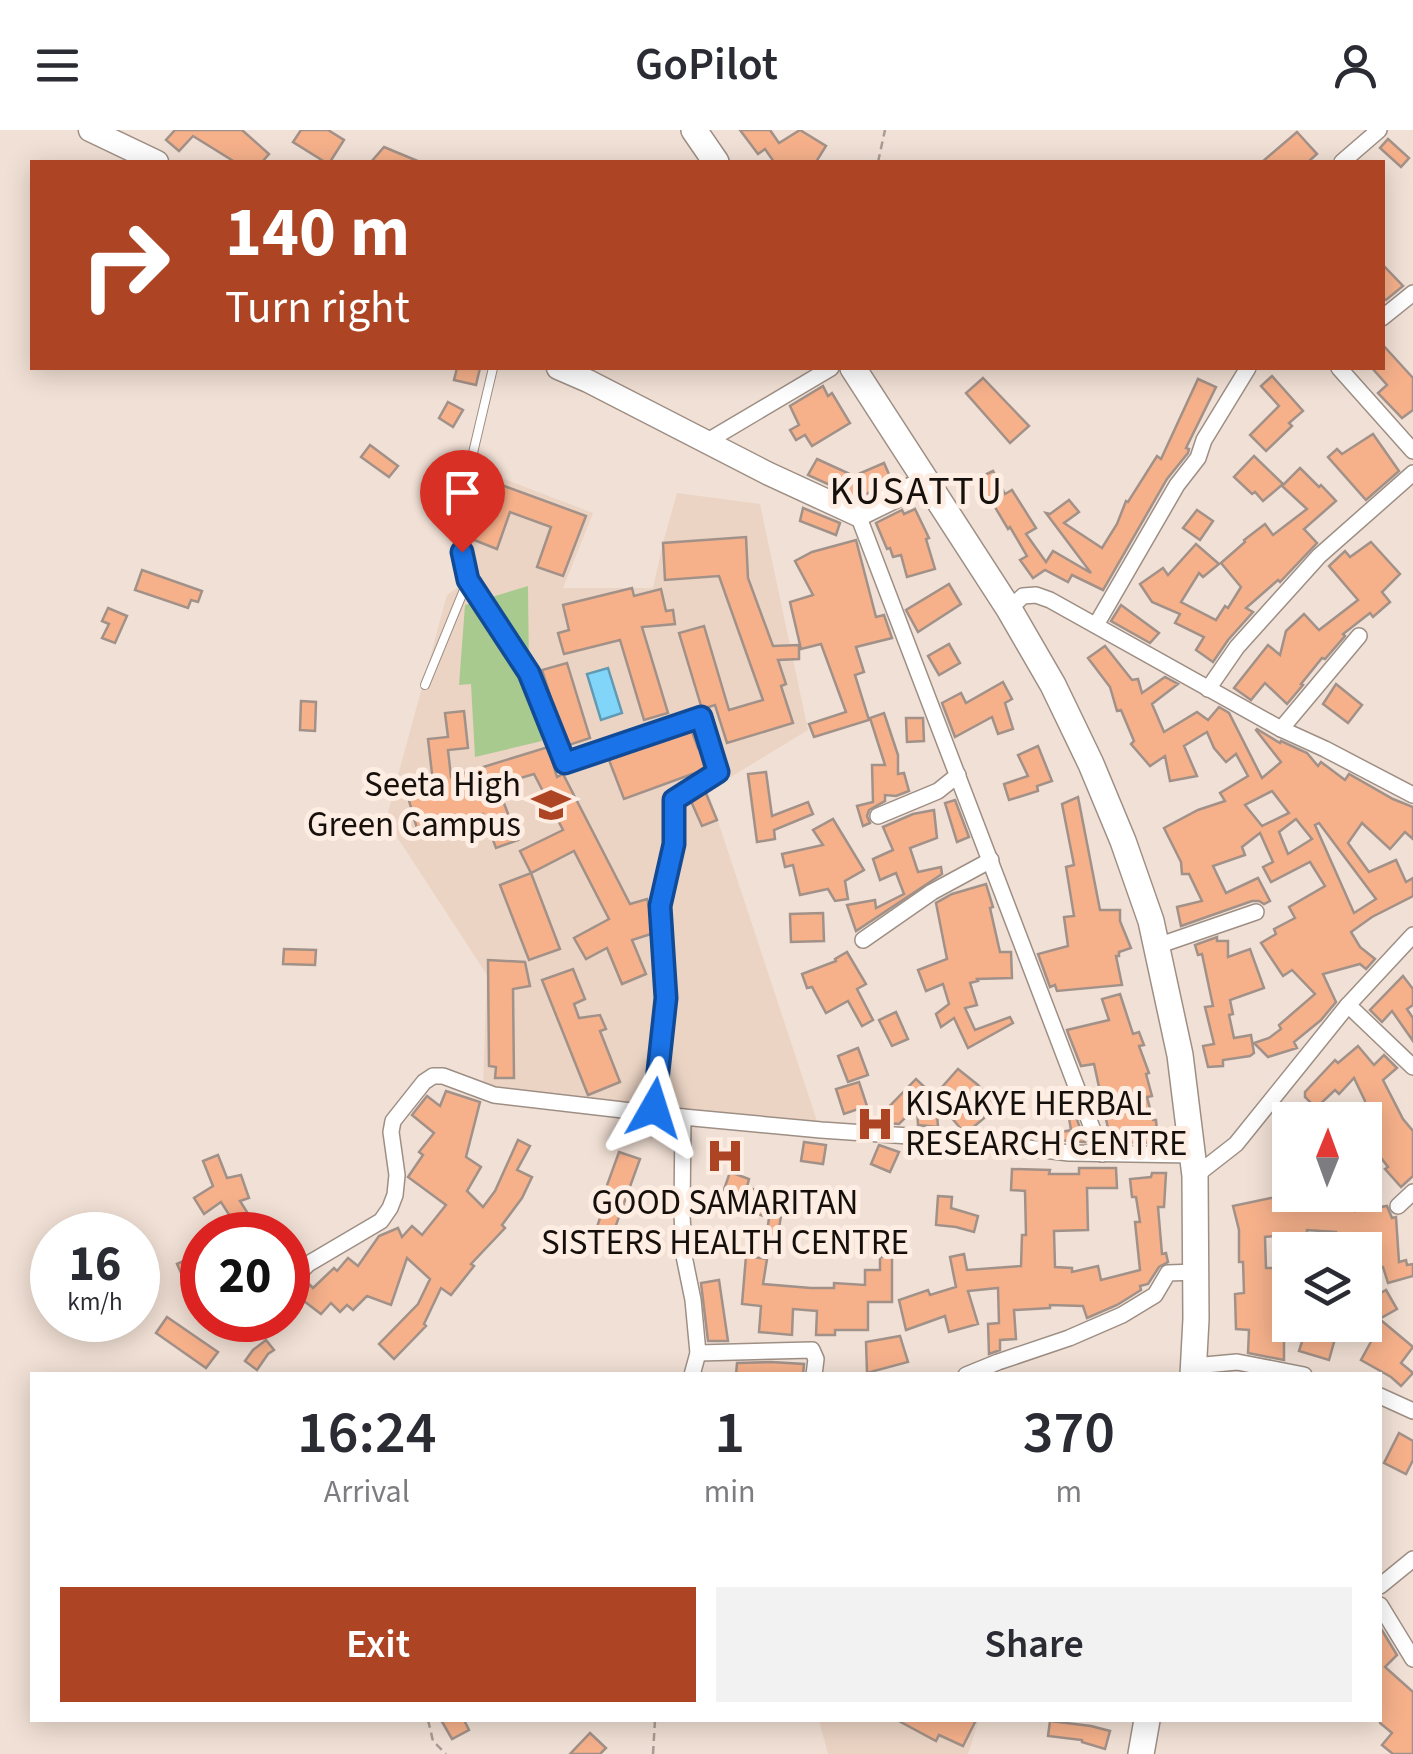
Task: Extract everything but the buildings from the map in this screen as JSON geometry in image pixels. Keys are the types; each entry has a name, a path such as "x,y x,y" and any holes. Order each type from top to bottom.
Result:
{"main road":[{"path":"694,130 715,160"},
{"path":"854,370 1010,610 1053,685 1123,841 1151,922 1180,1055 1194,1165 1194,1370"},
{"path":"1141,1754 1147,1722"}],"street":[{"path":"90,130 119,136 154,160"},
{"path":"1344,160 1379,130"},
{"path":"1385,316 1413,293"},
{"path":"563,370 858,515 1102,1154"},
{"path":"706,442 828,370"},
{"path":"1096,625 1247,370"},
{"path":"1341,370 1413,451"},
{"path":"1208,689 1238,647 1319,556 1413,474"},
{"path":"858,515 927,481"},
{"path":"1010,610 1023,596 1050,600 1281,729 1413,794"},
{"path":"1281,729 1359,636"},
{"path":"878,816 938,791 958,775"},
{"path":"863,940 932,892 991,860"},
{"path":"1157,946 1256,912"},
{"path":"310,1263 381,1221 390,1208 397,1175 392,1121 432,1076 443,1076 494,1095 1194,1165 1236,1144 1348,1005 1413,934"},
{"path":"1348,1005 1413,1066"},
{"path":"684,1117 684,1256 698,1353 693,1372"},
{"path":"1398,1206 1413,1192"},
{"path":"973,1372 1122,1315 1155,1295 1168,1273 1196,1272"},
{"path":"698,1353 812,1350 816,1359 814,1372"},
{"path":"1194,1370 1236,1362 1288,1372"},
{"path":"1382,1397 1413,1411"},
{"path":"1382,1584 1413,1559"},
{"path":"1382,1609 1413,1660"}],"lane":[{"path":"492,370 456,525 468,580 529,673 565,763 701,717 718,772 674,800 674,844 660,906 666,998 654,1113"},
{"path":"425,685 468,580"}],"path":[{"path":"878,160 885,130"},
{"path":"428,1722 433,1741 446,1754"},
{"path":"653,1754 655,1722"}],"shaded area":[{"name":"Seeta High Green Campus","path":"475,468 593,513 563,588 653,588 677,493 760,504 808,730 708,791 818,1124 483,1087 487,975 386,820 447,595 468,580"},
{"path":"820,1722 978,1722 968,1754 828,1754"}],"green space":[{"path":"528,586 529,673 542,741 475,757 471,684 459,685 465,605"}],"water":[{"path":"608,668 622,713 601,720 587,674"}],"place":[{"name":"Seeta High Green Campus","path":"551,805"},
{"name":"KISAKYE HERBAL RESEARCH CENTRE","path":"875,1124"},
{"name":"GOOD SAMARITAN SISTERS HEALTH CENTRE","path":"725,1156"}],"district":[{"name":"KUSATTU","path":"917,491"}],"route":[{"path":"462,552 468,580 529,673 565,763 701,717 716,760 718,772 674,800 674,844 660,906 666,998 654,1108"}]}
